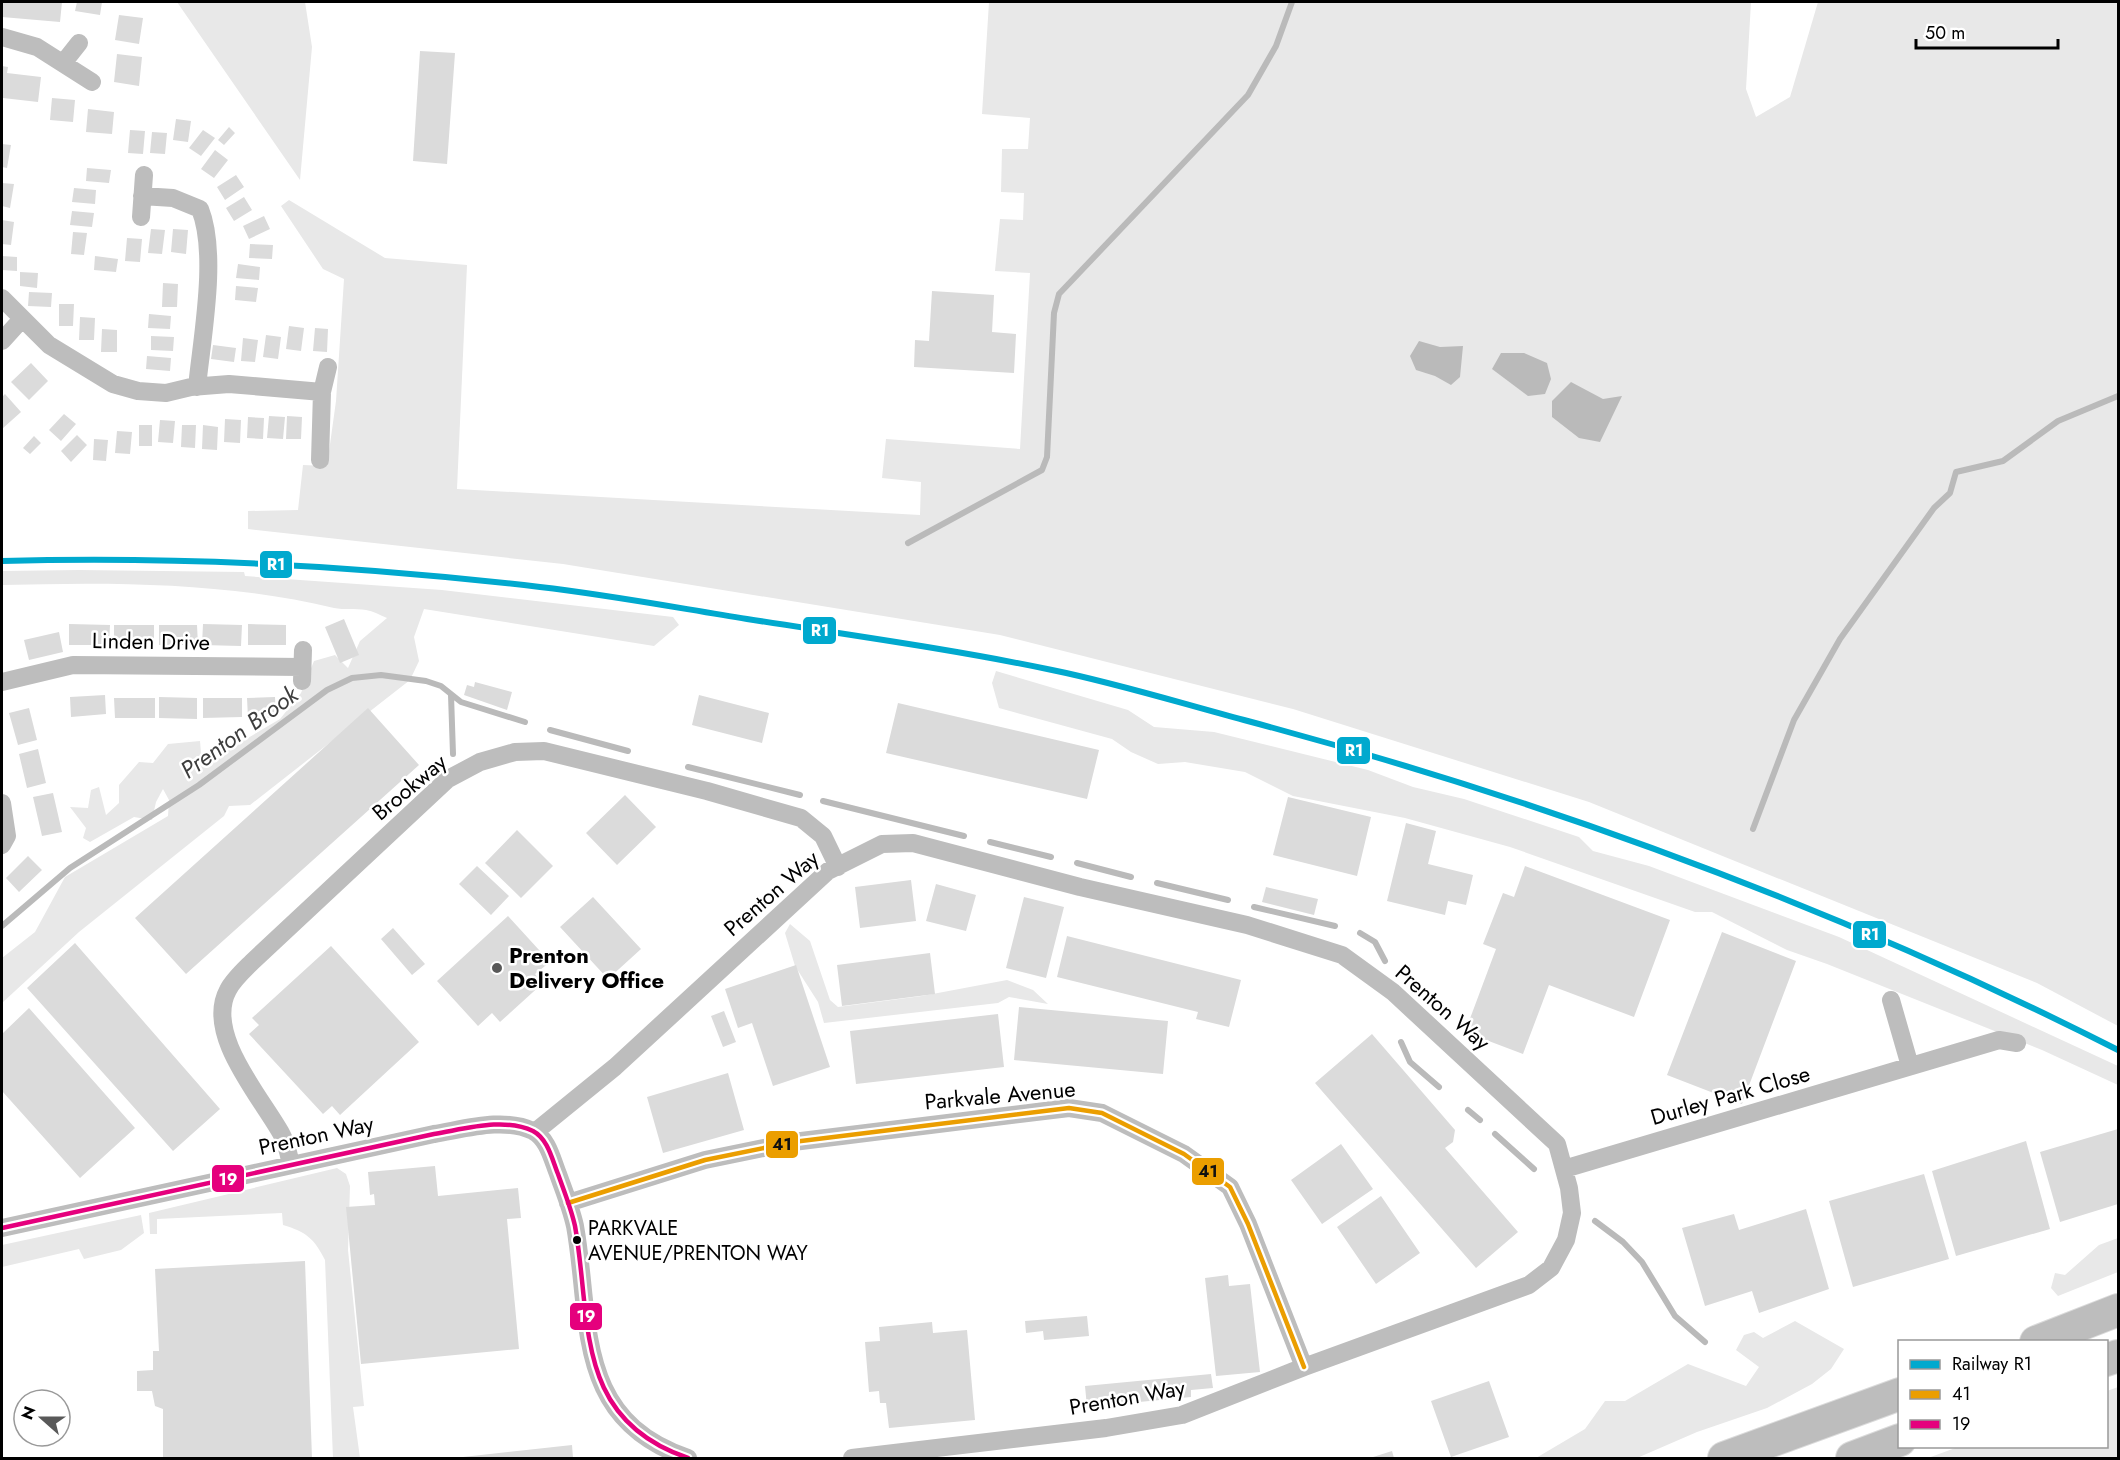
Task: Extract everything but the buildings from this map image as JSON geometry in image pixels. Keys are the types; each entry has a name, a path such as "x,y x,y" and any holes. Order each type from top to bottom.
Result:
{"highway":[{"path":"2039,1340 2118,1310"},
{"path":"1724,1458 1898,1394"},
{"path":"1852,1458 1898,1440"}],"street":[{"path":"2,37 37,47 64,62 92,82"},
{"path":"64,62 79,43"},
{"path":"141,217 144,176"},
{"path":"142,196 189,203 200,208 206,225 205,300 197,387"},
{"path":"2,298 21,320 49,345 113,384 138,391 166,393 229,384 322,392"},
{"path":"2,340 21,320"},
{"path":"320,460 322,392 328,367"},
{"name":"Linden Drive","path":"2,682 73,664 302,666"},
{"name":"Brookway","path":"291,1166 283,1137 235,1059 224,1029 223,1007 228,990 252,962 448,779 489,760 515,752 544,751 707,791 801,818 823,837 838,867"},
{"path":"2,803 7,836 2,845"},
{"name":"Prenton Way","path":"2,1228 434,1134 487,1126 520,1127 535,1132 615,1067 828,872 882,844 914,843 1080,887 1247,925 1342,955 1393,992 1557,1144 1572,1213 1566,1240 1551,1268 1529,1285 1304,1367 1182,1415 1106,1428 852,1458"},
{"path":"1891,1000 1910,1066"},
{"name":"Durley Park Close","path":"1564,1169 1999,1040 2017,1043"},
{"name":"Parkvale Avenue","path":"568,1203 705,1160 793,1142 1068,1108 1102,1113 1184,1154 1230,1187 1248,1224 1304,1367"},
{"path":"535,1132 549,1148 574,1224 590,1354 598,1376 620,1414 637,1430 653,1442 688,1458"}],"shaded area":[{"path":"177,2 305,2 312,47 300,180"},
{"path":"989,2 1751,2 1746,89 1756,117 1790,97 1818,2 2118,2 2118,1026 2037,983 1589,802 1293,709 1000,635 563,564 248,529 248,511 298,510 303,465 327,466 336,401 344,279 323,269 281,206 289,200 385,258 467,265 457,489 920,515 921,482 882,478 886,439 1020,449 1030,273 995,271 1000,219 1023,220 1024,193 1001,192 1002,149 1028,149 1030,118 982,114"},
{"path":"1419,341 1440,347 1463,346 1460,377 1451,385 1435,376 1416,370 1410,356"},
{"path":"1501,353 1524,353 1547,363 1551,379 1545,394 1528,396 1492,369"},
{"path":"1571,382 1603,399 1622,396 1600,442 1579,438 1552,417 1552,401"},
{"path":"2,571 244,572 245,576 442,590 673,617 679,625 654,646 424,609 414,637 419,661 410,680 250,805 229,806 224,816 79,932 2,1003 2,958 35,932 65,877 168,816 169,800 163,789 156,802 152,820 134,817 90,842 83,838 86,828 70,807 88,808 91,790 99,787 106,815 119,803 119,785 139,762 153,763 168,744 200,741 202,765 280,719 301,693 314,661 335,655 348,668 360,641 387,618 366,610 338,609 293,599 210,589 127,584 2,585"},
{"path":"996,671 1128,710 1154,727 1214,732 1368,770 1413,787 1464,799 1579,837 1593,851 1649,866 1839,937 2118,1066 2118,1085 2042,1050 1787,950 1712,912 1695,912 1510,847 1405,818 1293,796 1245,772 1185,762 1158,764 1131,752 1112,739 999,708 992,683"},
{"path":"790,924 810,941 830,1000 838,1007 922,996 1007,980 1033,990 1048,1004 1009,997 998,1003 824,1023 818,1002 795,966 785,933"},
{"path":"337,1168 346,1174 350,1186 348,1250 364,1406 353,1407 360,1458 333,1458 325,1260 313,1241 298,1230 283,1225 282,1213 157,1219 157,1234 150,1234 149,1213"},
{"path":"141,1215 144,1233 121,1250 84,1259 79,1249 2,1267 2,1245"},
{"path":"2118,1238 2118,1272 2058,1296 2051,1288 2055,1273 2065,1275 2099,1245"},
{"path":"1795,1321 1844,1349 1831,1369 1812,1384 1767,1408 1697,1432 1637,1458 1536,1458 1585,1429 1605,1401 1625,1401 1688,1364 1746,1386 1759,1367 1736,1350 1744,1335 1754,1332 1763,1338"},
{"path":"2118,1387 2118,1458 1928,1458 1955,1448 2108,1448 2108,1391"}],"waterway":[{"path":"908,543 1042,470 1047,457 1054,313 1059,294 1248,95 1276,46 1292,2"},
{"path":"1753,829 1794,720 1840,639 1934,508 1950,493 1956,472 2003,461 2058,421 2118,396"},
{"name":"Prenton Brook","path":"2,926 70,868 199,785 327,690 352,678 381,675 426,681 441,686 461,702 525,722"},
{"path":"451,695 453,754"},
{"name":"Prenton Brook","path":"550,730 628,751"},
{"name":"Prenton Brook","path":"688,767 800,795"},
{"name":"Prenton Brook","path":"823,801 964,836"},
{"name":"Prenton Brook","path":"990,842 1051,857"},
{"name":"Prenton Brook","path":"1077,863 1131,877"},
{"name":"Prenton Brook","path":"1157,883 1228,900"},
{"name":"Prenton Brook","path":"1254,907 1335,926"},
{"name":"Prenton Brook","path":"1360,933 1375,942 1385,961"},
{"name":"Prenton Brook","path":"1401,1042 1410,1062 1439,1087"},
{"name":"Prenton Brook","path":"1468,1110 1480,1120"},
{"name":"Prenton Brook","path":"1495,1134 1534,1169"},
{"name":"Prenton Brook","path":"1595,1221 1623,1242 1642,1262 1675,1316 1705,1342"}],"rail line":[{"name":"R1","path":"2,561 204,561 339,568 473,580 618,598 938,649 1076,675 1357,751 1580,822 1690,862 1906,950 2118,1050"}],"transit line":[{"name":"41","path":"568,1203 705,1160 793,1142 1069,1108 1102,1113 1184,1154 1230,1187 1248,1224 1304,1367"},
{"name":"19","path":"2,1228 434,1134 484,1125 522,1127 533,1131 546,1144 569,1206 575,1226 588,1331 595,1363 606,1393 624,1419 651,1441 688,1458"}],"place":[{"name":"Prenton Delivery Office","path":"497,968"},
{"name":"PARKVALE AVENUE/PRENTON WAY","path":"577,1240"}]}
